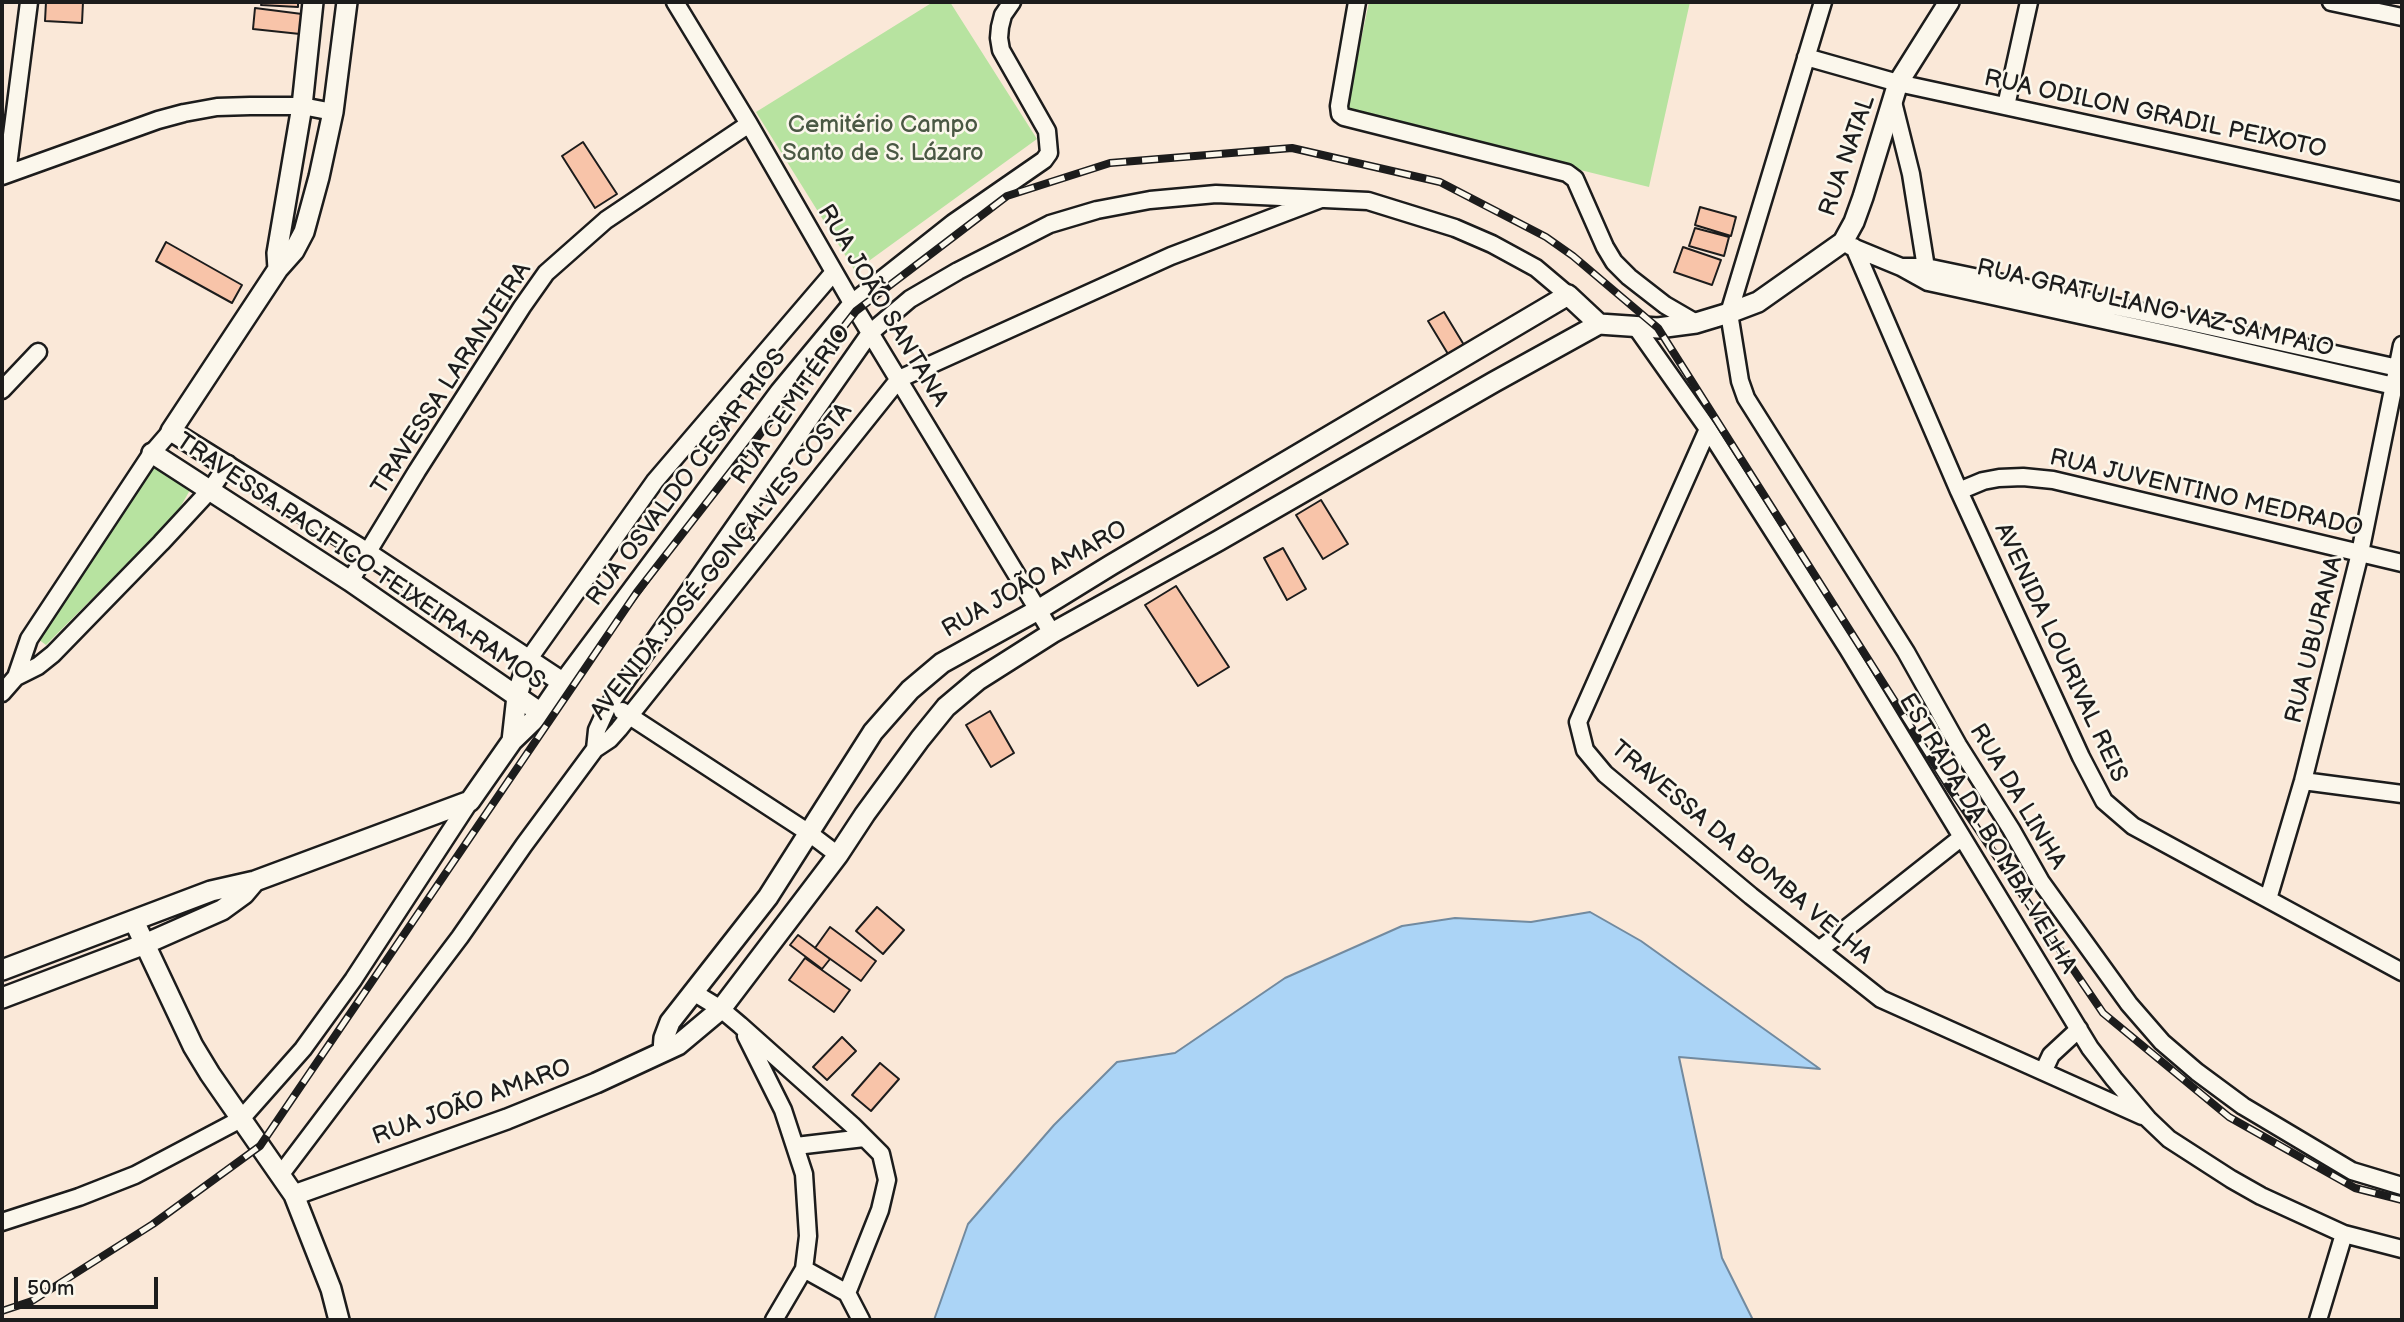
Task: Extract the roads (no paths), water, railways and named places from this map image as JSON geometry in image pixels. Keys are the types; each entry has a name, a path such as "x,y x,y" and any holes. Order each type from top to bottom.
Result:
{"street":[{"path":"29,2 5,175 158,120 216,107 302,106 333,112"},
{"path":"278,269 277,253 302,106 313,2"},
{"path":"16,677 29,639 152,453 172,431 278,269 294,251 304,232 333,112 346,2"},
{"name":"RUA JOÃO SANTANA","path":"674,2 1052,633"},
{"name":"RUA CEMITÉRIO","path":"852,303 953,223 1035,168 1049,152 1047,131 1001,50 999,38 1003,15 1012,2"},
{"path":"1357,2 1339,106 1340,114 1350,120 1567,173 1575,179 1614,262 1665,304 1696,323"},
{"path":"1729,313 1823,2"},
{"name":"RUA NATAL","path":"1600,324 1658,328 1696,323 1729,313 1758,302 1848,245 1895,92 1949,2"},
{"path":"2006,106 2029,2"},
{"path":"2331,2 2402,17"},
{"name":"RUA ODILON GRADIL PEIXOTO","path":"1807,57 1895,92 2006,106 2402,192"},
{"path":"1895,92 1927,274"},
{"name":"TRAVESSA LARANJEIRA","path":"350,580 514,318 546,273 606,220 748,124"},
{"name":"RUA CEMITÉRIO","path":"595,749 597,730 611,703 870,333 910,299 991,253 1050,224 1097,210 1150,200 1216,194 1368,201 1455,228 1536,268 1568,295"},
{"name":"AVENIDA JOSÉ GONÇALVES COSTA","path":"281,1174 460,937 595,749 610,739 629,716 899,379 1171,256 1321,199"},
{"name":"RUA GRATULIANO VAZ SAMPAIO","path":"1848,245 1901,267 1927,274 2183,329 2400,369"},
{"name":"AVENIDA LOURIVAL REIS","path":"1848,245 2081,757 2104,801 2133,826 2402,972"},
{"name":"RUA OSVALDO CESAR RIOS","path":"528,660 655,481 834,272"},
{"path":"1568,295 1600,324"},
{"name":"RUA JOÃO AMARO","path":"663,1051 670,1022 768,897 873,732 910,690 942,663 1038,610 1568,295"},
{"name":"RUA OSVALDO CESAR RIOS","path":"562,682 779,391 852,303"},
{"name":"RUA DA LINHA","path":"1729,313 1740,381 1761,425 1797,476 1892,630 2041,882 2129,1004 2162,1042 2243,1106 2352,1171 2402,1186"},
{"name":"RUA JOÃO AMARO","path":"294,1195 520,1114 678,1045 721,1009 946,707 978,680 1052,633 1600,324"},
{"name":"ESTRADA DA BOMBA VELHA","path":"1636,327 1709,429 1848,649 2079,1028 2114,1079 2169,1139 2231,1179 2261,1196 2344,1234 2402,1249"},
{"name":"RUA GRATULIANO VAZ SAMPAIO","path":"2183,329 2398,386"},
{"name":"RUA UBURANA","path":"2269,899 2303,781 2360,553 2398,386 2402,345"},
{"path":"2,390 38,352"},
{"name":"TRAVESSA DA BOMBA VELHA","path":"1709,429 1578,722 1585,750 1605,774 1751,896 1881,999 2148,1119"},
{"name":"TRAVESSA PACIFICO TEIXEIRA RAMOS","path":"172,431 367,553 562,682"},
{"name":"TRAVESSA PACIFICO TEIXEIRA RAMOS","path":"152,453 350,580 541,713"},
{"path":"2,693 16,677 38,666 53,654 211,489 228,464"},
{"name":"RUA JUVENTINO MEDRADO","path":"1959,491 1983,481 2000,478 2053,480 2402,563"},
{"path":"512,741 517,696 528,660"},
{"path":"2,1222 135,1175 241,1119 303,1049 353,980 512,741 541,713 562,682"},
{"path":"611,703 838,855"},
{"path":"2303,781 2402,794"},
{"path":"2,970 211,891 255,881 470,801"},
{"path":"1819,950 1962,836"},
{"path":"2,998 145,944 222,910 244,894 255,881"},
{"path":"134,920 193,1046 294,1195 331,1289 339,1320"},
{"path":"694,992 740,1025 881,1154 887,1180 880,1210 847,1293"},
{"path":"740,1025 783,1110 804,1174 808,1236 804,1269 774,1320"},
{"path":"2044,1070 2050,1055 2079,1028"},
{"path":"796,1146 864,1138"},
{"path":"2318,1320 2344,1234"},
{"path":"804,1269 847,1293 861,1320"}],"water":[{"path":"1590,912 1641,941 1820,1069 1679,1057 1722,1258 1753,1320 934,1320 968,1224 1054,1125 1117,1062 1175,1053 1285,978 1402,926 1455,918 1531,922"}],"railway":[{"path":"2,1311 32,1301 153,1224 260,1146 637,592 856,311 1007,196 1110,163 1292,148 1440,182 1546,237 1573,256 1658,328 1951,790 2103,1013 2229,1117 2355,1188 2402,1200"}],"park label":[{"name":"Cemitério Campo Santo de S. Lázaro","path":"883,140"}]}
